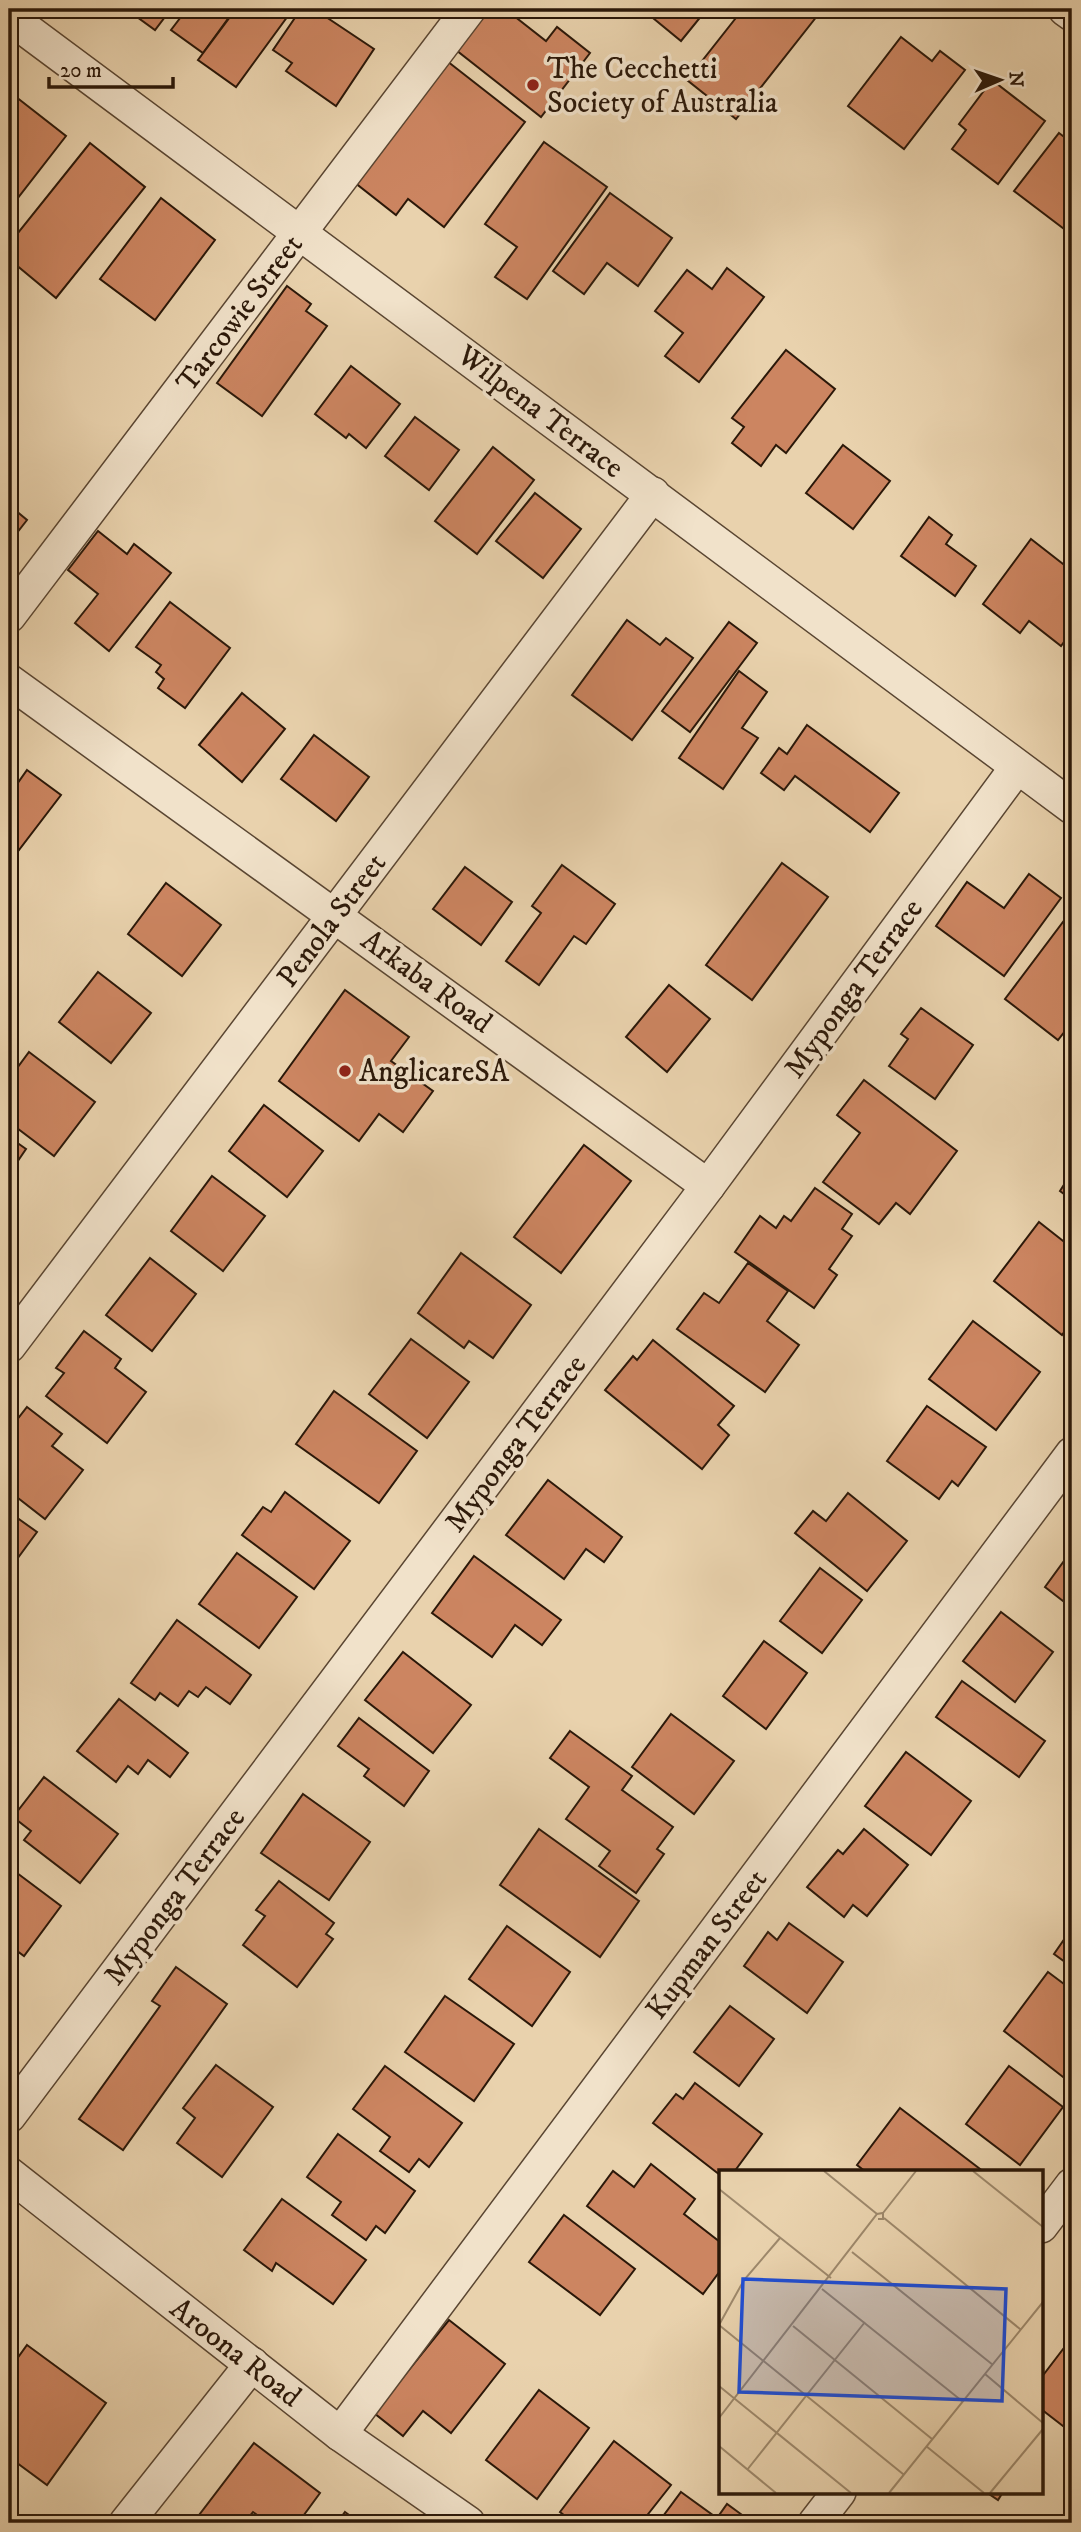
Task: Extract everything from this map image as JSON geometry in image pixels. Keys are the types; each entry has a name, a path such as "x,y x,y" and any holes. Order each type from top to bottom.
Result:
{"street":[{"name":"Tarcowie Street","path":"9,616 469,9"},
{"path":"1065,9 1072,13"},
{"name":"Wilpena Terrace","path":"9,17 1072,807"},
{"name":"Penola Street","path":"9,1346 653,494"},
{"name":"Arkaba Road","path":"9,681 708,1186"},
{"name":"Myponga Terrace","path":"9,2116 708,1186 1017,766"},
{"name":"Kupman Street","path":"341,2434 1072,1454"},
{"name":"Aroona Road","path":"9,2174 341,2434 467,2523"},
{"path":"1042,2225 1072,2185"},
{"path":"126,2523 252,2364"},
{"path":"815,2523 837,2494"}],"building":[{"path":"126,9 171,9 155,30"},
{"path":"187,9 235,9 203,53 171,30"},
{"path":"236,9 293,9 236,87 198,60"},
{"path":"301,9 314,9 374,49 336,106 286,71 292,63 273,50"},
{"name":"The Cecchetti Society of Australia","path":"488,9 505,9 546,41 557,27 590,53 541,117 456,50"},
{"path":"642,9 707,9 681,41"},
{"path":"743,9 821,11 736,119 687,80"},
{"path":"901,37 932,61 940,51 965,70 904,149 848,106"},
{"path":"447,61 525,122 444,227 408,199 396,215 354,182"},
{"path":"992,80 1045,121 998,184 952,149 966,130 959,124"},
{"path":"11,93 66,136 17,199 9,193"},
{"path":"1059,133 1072,143 1072,235 1014,191"},
{"path":"544,142 607,187 527,299 495,277 517,247 485,224"},
{"path":"90,143 145,187 56,298 9,259 9,244"},
{"path":"610,193 672,238 638,286 607,263 584,294 553,271"},
{"path":"161,198 215,240 155,320 100,279"},
{"path":"727,268 764,297 699,382 665,356 683,333 655,311 687,270 712,289"},
{"path":"287,286 311,304 306,311 327,326 262,416 217,383"},
{"path":"786,350 835,389 786,453 776,445 761,466 732,443 744,427 732,418"},
{"path":"351,366 400,404 366,448 349,434 346,438 315,414"},
{"path":"415,417 459,450 429,490 385,456"},
{"path":"843,445 890,481 853,529 806,493"},
{"path":"493,447 534,480 477,554 435,521"},
{"path":"535,493 581,529 543,578 496,541"},
{"path":"9,505 27,520 9,543"},
{"path":"929,517 952,535 946,544 976,566 955,596 901,556"},
{"path":"98,531 127,554 134,544 171,573 109,651 75,623 98,594 68,570"},
{"path":"1031,539 1072,571 1072,631 1061,646 1029,621 1020,633 983,604"},
{"path":"170,602 230,648 185,708 158,688 164,679 156,672 161,665 136,647"},
{"path":"627,620 660,645 666,638 693,658 632,740 572,695"},
{"path":"729,622 757,643 690,732 662,711"},
{"path":"739,671 767,692 742,728 758,738 723,789 679,758"},
{"path":"242,693 285,729 242,782 199,745"},
{"path":"807,725 899,793 870,832 795,776 784,790 761,773 779,748 787,754"},
{"path":"314,735 369,777 336,821 281,779"},
{"path":"27,770 61,795 9,863 9,778 17,784"},
{"path":"782,863 828,897 752,1000 706,965"},
{"path":"562,865 615,904 586,944 574,936 539,985 506,961 541,913 532,906"},
{"path":"465,867 512,902 481,945 433,909"},
{"path":"1029,874 1061,898 1004,976 936,926 967,882 1004,908"},
{"path":"166,883 221,925 182,976 128,934"},
{"path":"1072,910 1072,1022 1058,1040 1005,999"},
{"path":"98,972 151,1013 111,1063 59,1022"},
{"path":"669,985 710,1019 667,1072 626,1037"},
{"name":"AnglicareSA","path":"345,990 409,1037 391,1061 433,1091 403,1132 379,1114 359,1141 279,1081"},
{"path":"921,1008 973,1045 935,1099 889,1066 908,1039 901,1034"},
{"path":"29,1052 95,1102 54,1156 9,1122 9,1079"},
{"path":"864,1080 957,1151 910,1214 896,1203 879,1224 823,1182 860,1133 837,1115"},
{"path":"264,1105 323,1151 287,1197 229,1151"},
{"path":"9,1137 26,1149 9,1174"},
{"path":"584,1145 631,1181 561,1273 514,1237"},
{"path":"1072,1172 1072,1200 1060,1191"},
{"path":"212,1176 265,1216 223,1271 171,1231"},
{"path":"815,1188 852,1214 842,1229 852,1236 829,1269 837,1275 814,1308 735,1252 760,1216 776,1228 784,1216 791,1221"},
{"path":"1039,1222 1072,1248 1072,1321 1062,1335 994,1281"},
{"path":"461,1253 531,1305 493,1358 469,1341 464,1348 418,1313"},
{"path":"150,1258 196,1294 152,1351 106,1315"},
{"path":"748,1263 788,1291 767,1321 799,1345 765,1392 677,1329 704,1293 719,1303"},
{"path":"973,1321 1040,1372 996,1430 929,1379"},
{"path":"84,1331 121,1359 115,1368 146,1392 107,1443 46,1396 64,1373 56,1368"},
{"path":"411,1339 469,1382 427,1438 369,1394"},
{"path":"653,1340 734,1406 718,1425 729,1435 702,1469 605,1390 633,1356 637,1360"},
{"path":"334,1391 417,1451 379,1503 296,1444"},
{"path":"927,1406 986,1447 958,1486 952,1481 939,1499 887,1461"},
{"path":"27,1407 62,1434 52,1446 83,1470 45,1519 9,1491 9,1430"},
{"path":"548,1480 622,1537 604,1562 586,1549 564,1579 506,1535"},
{"path":"285,1492 350,1541 314,1589 242,1535 263,1507 271,1512"},
{"path":"848,1493 907,1541 867,1591 795,1533 813,1511 826,1521"},
{"path":"9,1512 37,1532 9,1570"},
{"path":"237,1553 297,1597 259,1648 199,1604"},
{"path":"474,1556 561,1620 542,1645 515,1625 492,1657 432,1613"},
{"path":"1064,1561 1072,1567 1072,1608 1045,1587"},
{"path":"820,1568 862,1600 822,1653 780,1621"},
{"path":"1001,1612 1053,1652 1015,1702 963,1661"},
{"path":"177,1620 251,1675 230,1704 206,1687 198,1697 189,1691 178,1706 160,1693 155,1700 131,1683"},
{"path":"764,1641 807,1673 766,1729 723,1696"},
{"path":"403,1652 471,1705 433,1753 365,1700"},
{"path":"962,1681 1045,1741 1019,1777 936,1717"},
{"path":"119,1699 188,1753 170,1777 148,1760 138,1774 128,1766 116,1782 77,1751"},
{"path":"671,1714 734,1761 694,1814 632,1767"},
{"path":"359,1718 429,1771 404,1806 364,1776 369,1769 338,1746"},
{"path":"570,1731 632,1776 622,1790 673,1827 657,1849 664,1854 636,1893 599,1866 610,1851 566,1819 589,1787 550,1758"},
{"path":"906,1752 971,1801 931,1855 865,1806"},
{"path":"44,1777 118,1834 80,1883 24,1840 31,1831 13,1817"},
{"path":"303,1794 370,1842 329,1900 261,1853"},
{"path":"539,1829 639,1901 600,1957 500,1885"},
{"path":"864,1829 908,1865 867,1916 853,1905 844,1917 807,1887 838,1850 843,1854"},
{"path":"9,1867 61,1906 24,1956 9,1945"},
{"path":"279,1881 334,1923 326,1934 333,1939 297,1987 243,1945 265,1916 256,1910"},
{"path":"789,1923 843,1962 807,2013 744,1966 768,1932 777,1940"},
{"path":"507,1926 570,1972 532,2026 469,1979"},
{"path":"1072,1928 1072,1967 1054,1954"},
{"path":"176,1967 227,2004 123,2150 79,2119 160,2006 152,2001"},
{"path":"1048,1972 1072,1990 1072,2084 1004,2031"},
{"path":"445,1996 514,2044 474,2101 405,2052"},
{"path":"730,2006 774,2039 739,2086 694,2052"},
{"path":"216,2065 273,2107 222,2177 177,2143 195,2118 183,2108"},
{"path":"385,2066 462,2123 429,2167 419,2159 409,2172 380,2151 390,2137 353,2109"},
{"path":"1009,2066 1063,2107 1020,2165 966,2124"},
{"path":"695,2083 762,2134 735,2170 719,2170 719,2174 653,2123 676,2094 683,2099"},
{"path":"900,2108 981,2170 863,2170 857,2165"},
{"path":"338,2134 415,2191 385,2233 376,2226 366,2240 332,2215 341,2202 307,2177"},
{"path":"651,2164 695,2199 684,2214 719,2241 719,2272 703,2294 587,2206 613,2171 634,2187"},
{"path":"282,2199 366,2260 333,2304 276,2263 272,2271 244,2250"},
{"path":"564,2215 635,2269 600,2315 529,2262"},
{"path":"449,2320 505,2364 451,2433 423,2411 403,2436 374,2413"},
{"path":"1070,2340 1072,2341 1072,2433 1042,2410 1042,2377"},
{"path":"27,2345 106,2403 47,2485 9,2457 9,2370"},
{"path":"539,2390 589,2428 537,2499 486,2460"},
{"path":"614,2441 671,2485 641,2523 574,2523 560,2512"},
{"path":"254,2443 320,2493 298,2523 268,2523 253,2512 244,2523 193,2523"},
{"path":"681,2492 717,2518 727,2504 749,2520 746,2523 658,2523"},
{"path":"989,2494 1002,2494 998,2500"},
{"path":"345,2512 360,2523 337,2523"}],"place":[{"name":"The Cecchetti Society of Australia","path":"533,85"},
{"name":"AnglicareSA","path":"345,1071"}]}
